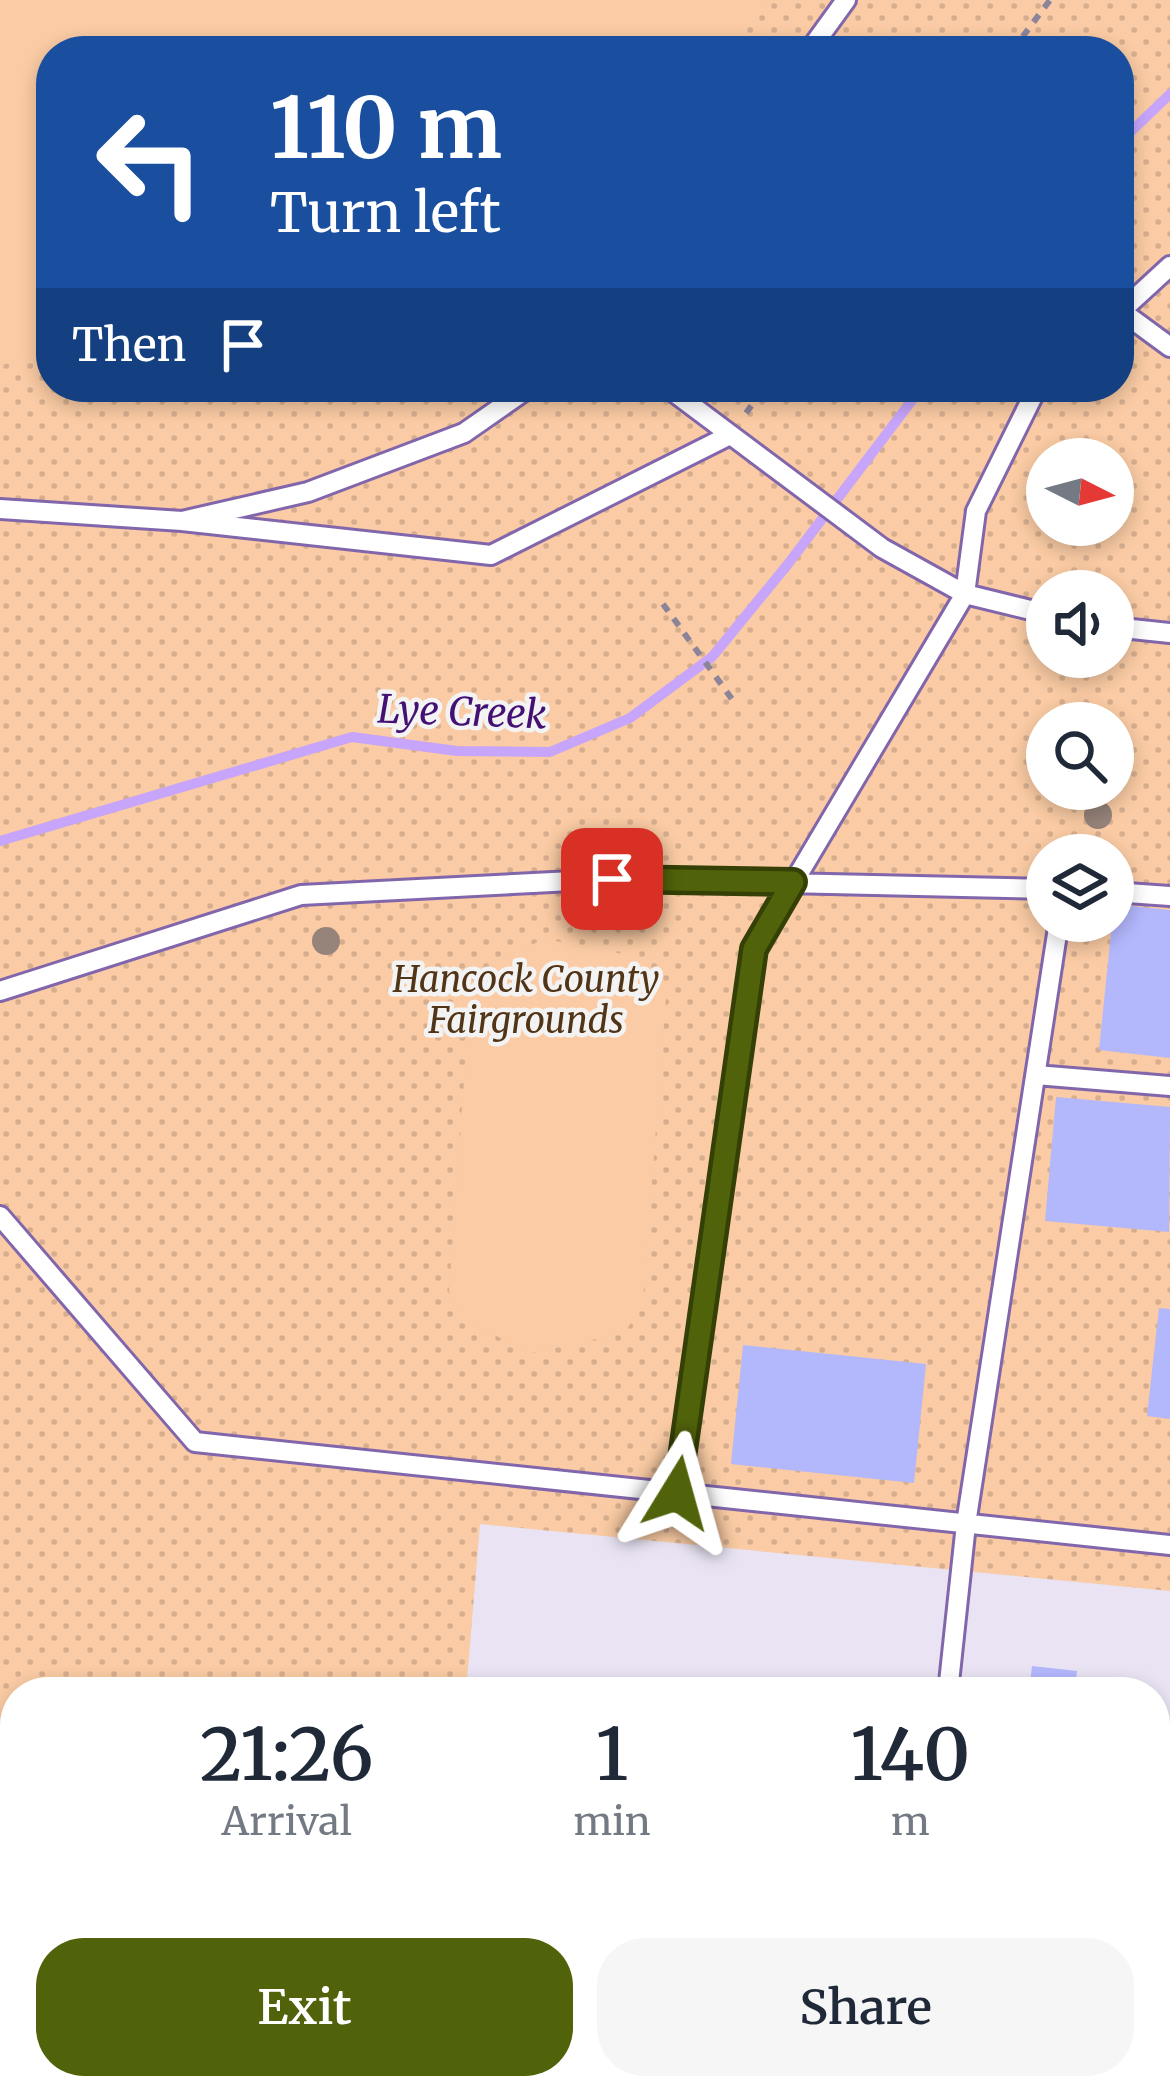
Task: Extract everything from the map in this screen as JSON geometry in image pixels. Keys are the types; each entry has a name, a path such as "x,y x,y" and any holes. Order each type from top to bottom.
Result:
{"lane":[{"path":"820,36 846,0"},
{"path":"1134,299 1170,266"},
{"path":"1134,322 1170,347"},
{"path":"182,521 308,492 464,433 508,402"},
{"path":"687,402 882,548 965,594 1026,609"},
{"path":"677,1493 754,949 965,594 976,512 1030,402"},
{"path":"0,509 182,521 491,555 730,435"},
{"path":"1134,629 1170,633"},
{"path":"0,991 301,895 612,879 1026,888"},
{"path":"1134,893 1170,896"},
{"path":"950,1677 966,1523 1056,942"},
{"path":"1036,1075 1170,1086"},
{"path":"0,1216 195,1442 1170,1545"}],"path":[{"path":"1023,36 1050,0"},
{"path":"663,604 736,706"}],"green space":[{"name":"Hancock County Fairgrounds","path":"0,0 1170,0 1170,1591 480,1524 467,1677 0,1677"},
{"path":"0,0 771,0 739,36 36,36 36,354 0,366"},
{"path":"545,939 639,957 666,996 643,1301 625,1333 532,1353 467,1322 449,1291 469,1011 493,961"}],"building":[{"path":"1134,906 1170,910 1170,1058 1099,1050 1110,942 1134,942"},
{"path":"1056,1097 1170,1107 1169,1232 1045,1221"},
{"path":"1159,1308 1170,1309 1170,1419 1147,1416"},
{"path":"743,1345 926,1364 914,1483 731,1464"},
{"path":"1032,1666 1077,1671 1076,1677 1031,1677"}],"waterway":[{"name":"Lye Creek","path":"1134,129 1170,94"},
{"name":"Lye Creek","path":"0,841 352,737 457,751 550,752 630,718 712,657 911,402"}],"route":[{"path":"612,879 793,882 754,949 677,1493"}]}
